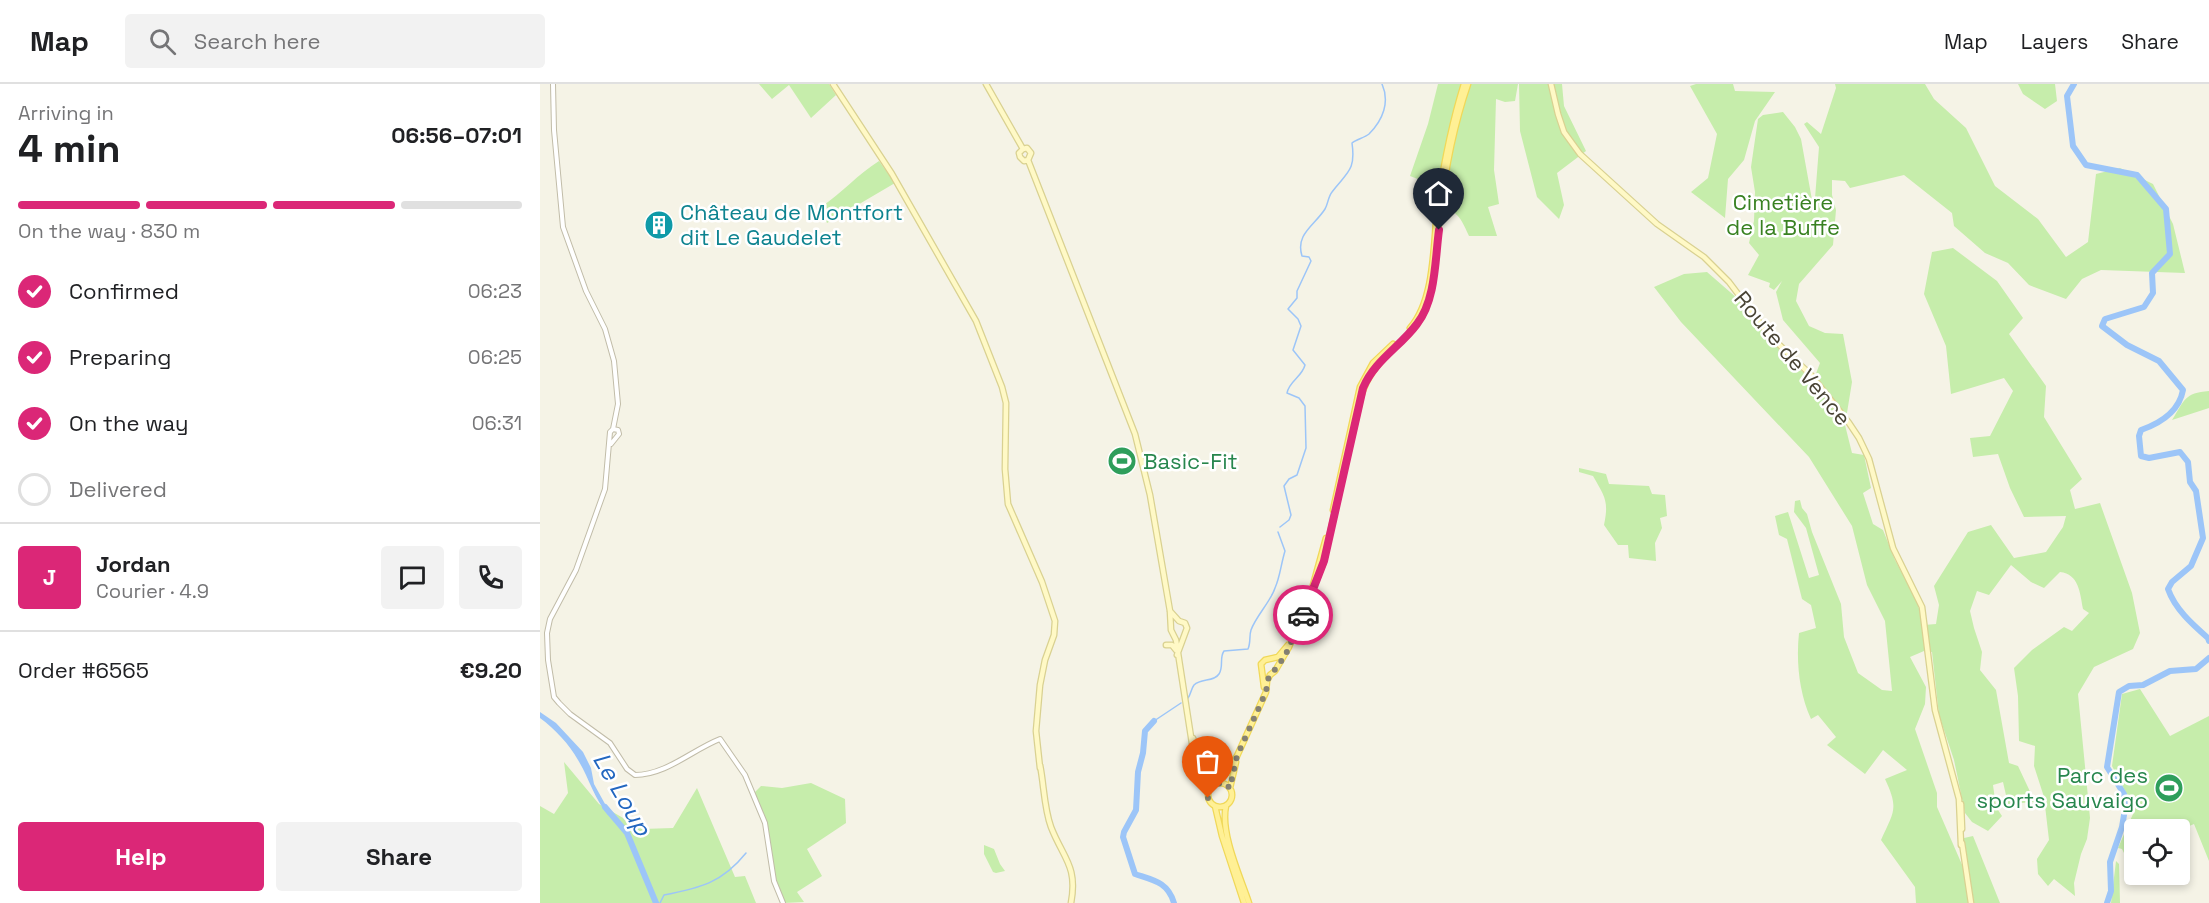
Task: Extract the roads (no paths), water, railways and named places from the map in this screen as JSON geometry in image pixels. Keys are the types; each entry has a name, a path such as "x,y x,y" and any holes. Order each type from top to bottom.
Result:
{"main road":[{"path":"833,84 905,196 976,321 1002,387 1006,403 1005,469 1008,504 1055,621 1053,640 1041,677 1036,735 1051,827 1070,866 1073,883 1071,903"},
{"path":"986,84 1023,149 1030,151 1031,157 1028,160"},
{"path":"1263,698 1261,664 1280,655 1292,638 1305,610 1327,537 1359,387 1373,363 1413,324 1425,298 1441,188 1466,84"},
{"name":"Route de Vence","path":"1551,84 1564,132 1580,154 1657,224 1691,247 1729,282 1770,335 1811,375 1849,423 1863,447 1869,459 1888,532 1922,607 1935,710 1960,801 1961,845 1971,903"},
{"path":"1023,149 1019,153 1020,157 1022,160 1028,160"},
{"path":"1028,160 1135,434 1148,484 1170,611 1171,632 1175,637 1196,763 1208,790 1208,798 1215,806 1222,836 1244,903"},
{"path":"1170,611 1187,627 1177,652"},
{"path":"1172,625 1179,621"},
{"path":"1175,637 1183,637"},
{"path":"1208,790 1220,782 1237,756 1263,698 1270,675 1285,656 1292,638"},
{"path":"1166,645 1172,645 1177,652"},
{"path":"1271,660 1276,667"},
{"path":"1263,672 1270,675"},
{"path":"1190,733 1205,777 1214,784"},
{"path":"1237,756 1230,788 1232,797 1226,806 1224,818 1226,833 1249,903"},
{"path":"1220,782 1230,788"},
{"path":"1215,806 1226,806"}],"street":[{"path":"553,84 554,129 562,224 586,291 605,329 612,350 618,404 614,429 610,435 605,489 576,570 548,625 548,660 554,697 570,714 610,743 627,769 635,775 654,773 717,740 745,775 765,823 773,875 783,903"},
{"path":"609,447 619,432 614,429"},
{"path":"610,435 615,438"}],"water":[{"name":"Le Loup","path":"540,712 556,723 583,752 591,768 594,784 610,813 608,815 574,754 561,737 540,718"}],"waterway":[{"path":"1280,527 1289,520 1291,515 1284,486 1289,479 1297,475 1306,448 1305,406 1299,398 1287,393 1290,385 1305,365 1293,350 1301,326 1298,319 1288,309 1297,298 1297,291 1311,261 1309,257 1302,256 1301,242 1349,170 1353,160 1352,143 1369,134 1378,123 1385,104 1382,84"},
{"path":"2074,84 2067,96 2073,146 2086,165 2137,175 2166,209 2170,254 2152,273 2153,293 2144,307 2105,319 2102,326 2127,345 2159,361 2183,390 2178,405 2168,416 2141,430 2139,436 2141,456 2149,458 2180,452 2188,462 2190,482 2196,491 2203,538 2191,566 2172,582 2168,589 2180,610 2209,641"},
{"path":"1188,698 1194,685 1219,674 1224,651 1248,649 1251,630 1277,584 1285,551 1278,532"},
{"path":"2107,903 2111,891 2110,862 2122,827 2125,809 2124,794 2107,767 2119,692 2129,686 2143,685 2170,671 2196,669 2209,658"},
{"path":"1154,721 1181,703"},
{"path":"1154,721 1145,731 1138,772 1136,810 1123,837 1135,874 1164,886 1174,903"},
{"name":"Le Loup","path":"605,807 627,833 656,903"},
{"path":"660,903 664,895 699,887 719,878 746,853"}],"place":[{"name":"Château de Montfort dit Le Gaudelet","path":"659,225"},
{"name":"Basic-Fit","path":"1122,461"},
{"name":"Parc des sports Sauvaigo","path":"2169,788"}],"park label":[{"name":"Cimetière de la Buffe","path":"1783,214"}]}
